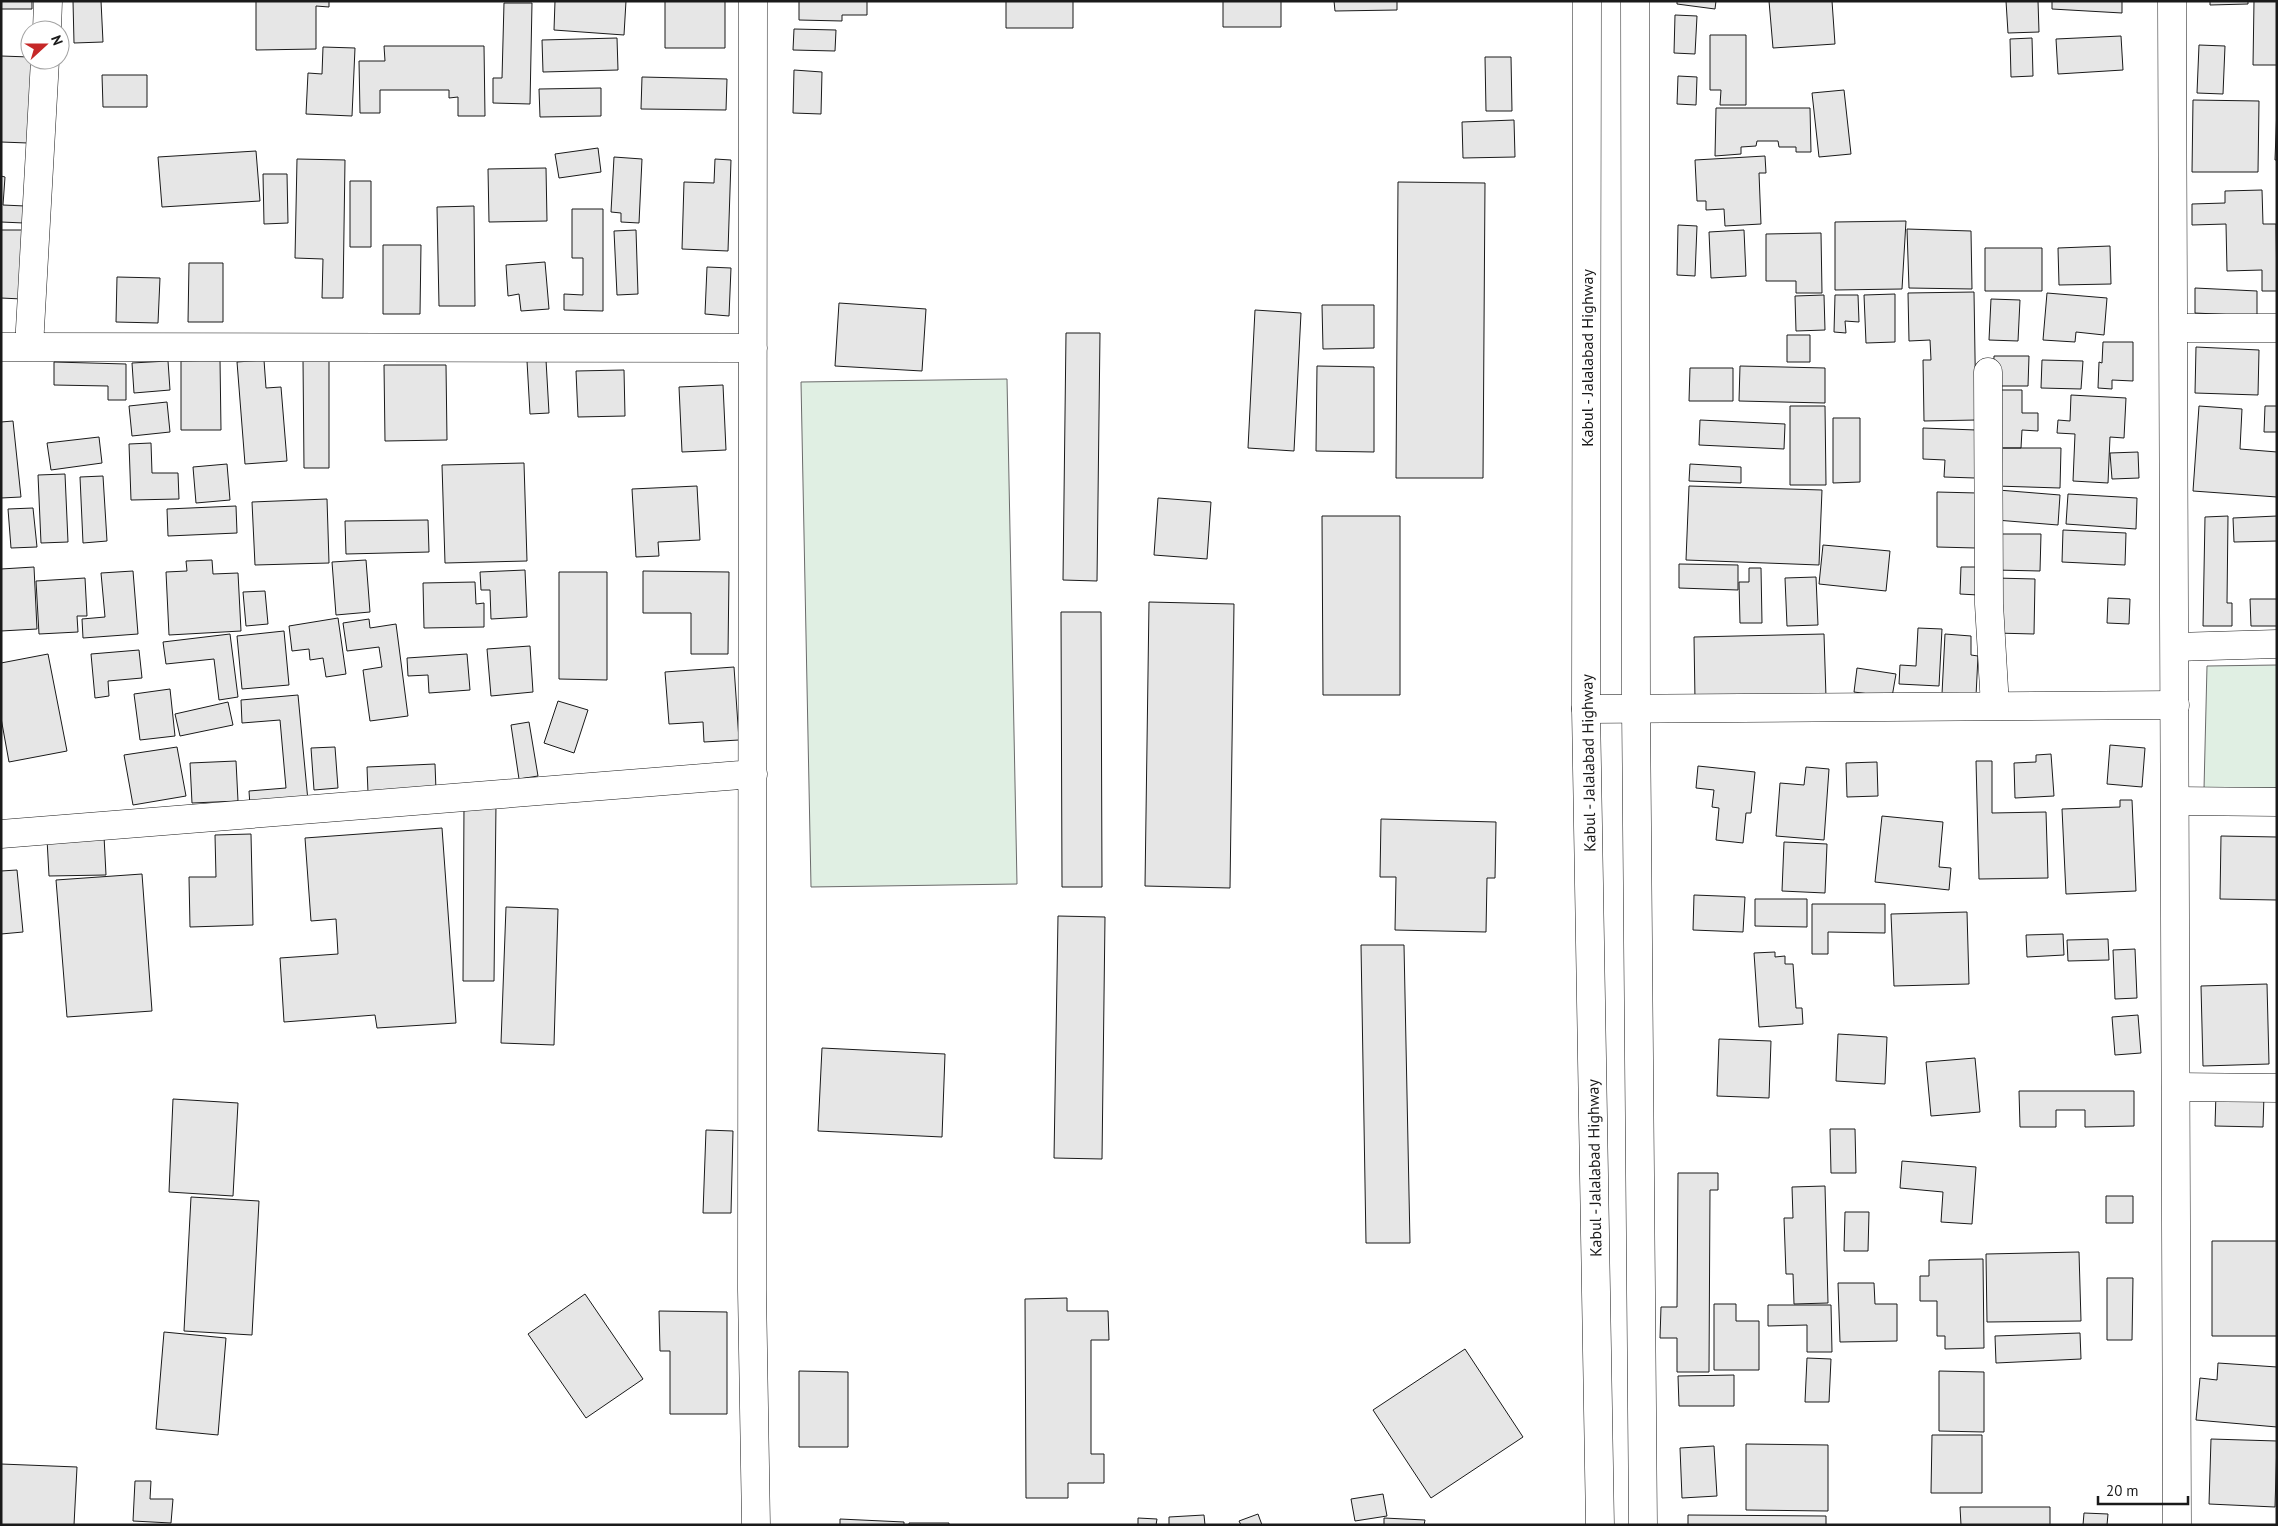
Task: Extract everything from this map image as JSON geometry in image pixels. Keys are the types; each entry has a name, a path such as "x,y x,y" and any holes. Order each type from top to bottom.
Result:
{"main road":[{"path":"47,20 48,1"},
{"path":"753,1 752,1290 756,1525"},
{"name":"Kabul - Jalalabad Highway","path":"1587,1 1586,709 1600,1525"},
{"path":"1635,1 1636,708 1643,1525"},
{"path":"2172,1 2177,1525"},
{"path":"29,347 44,70"},
{"path":"2174,328 2277,328"},
{"path":"1,347 753,348"},
{"path":"1988,372 1989,604 1995,706"},
{"path":"2175,647 2277,644"},
{"path":"1586,709 2175,705"},
{"path":"1,834 752,774"},
{"path":"2176,802 2277,802"},
{"path":"2176,1087 2277,1088"}],"green space":[{"path":"1007,379 1017,884 811,887 801,382"},
{"path":"2277,665 2277,788 2204,789 2207,666"}],"building":[{"path":"1,1 32,1 32,9 1,9"},
{"path":"73,1 101,1 103,42 74,43"},
{"path":"256,1 329,1 329,7 316,6 316,49 256,50"},
{"path":"555,1 626,1 624,35 554,30"},
{"path":"665,1 725,1 725,48 665,48"},
{"path":"799,1 867,1 867,15 842,15 842,21 799,20"},
{"path":"1006,1 1073,1 1073,28 1006,28"},
{"path":"1223,1 1281,1 1281,27 1223,27"},
{"path":"1334,1 1397,1 1397,10 1335,11"},
{"path":"1677,1 1716,1 1715,9 1677,4"},
{"path":"1769,1 1832,1 1835,44 1773,48"},
{"path":"2006,1 2038,1 2039,32 2008,33"},
{"path":"2052,1 2122,1 2122,13 2052,9"},
{"path":"2210,1 2248,1 2248,4 2210,5"},
{"path":"2254,1 2277,1 2277,65 2253,65"},
{"path":"504,3 532,3 530,104 493,103 493,78 502,78"},
{"path":"1675,15 1697,16 1695,54 1674,53"},
{"path":"794,29 836,30 835,51 793,50"},
{"path":"1710,35 1746,35 1746,105 1720,105 1721,90 1710,90"},
{"path":"2121,36 2123,70 2058,74 2056,39"},
{"path":"617,38 618,70 543,72 542,40"},
{"path":"2032,38 2033,76 2011,77 2010,39"},
{"path":"2199,45 2225,46 2223,94 2197,93"},
{"path":"384,46 484,46 485,116 458,116 458,97 449,98 449,90 380,90 380,113 360,113 359,61 385,61"},
{"path":"323,47 355,48 352,116 306,114 308,73 322,74"},
{"path":"1,56 20,57 20,70 32,70 28,143 1,142"},
{"path":"1485,57 1511,57 1512,111 1486,111"},
{"path":"794,70 822,72 821,114 793,113"},
{"path":"102,75 147,75 147,107 103,107"},
{"path":"1678,76 1697,77 1696,105 1677,104"},
{"path":"642,77 727,79 726,110 641,109"},
{"path":"601,88 601,116 540,117 539,89"},
{"path":"1844,90 1851,154 1819,157 1812,93"},
{"path":"2193,100 2259,101 2258,172 2192,172"},
{"path":"2277,107 2277,160 2275,160"},
{"path":"1716,108 1810,108 1811,152 1796,152 1796,147 1779,147 1778,141 1757,141 1756,146 1741,147 1741,154 1715,156"},
{"path":"1514,120 1515,157 1463,158 1462,122"},
{"path":"598,148 601,172 559,178 555,154"},
{"path":"256,151 260,201 162,207 158,157"},
{"path":"1765,156 1766,173 1759,173 1761,224 1725,226 1724,209 1706,210 1706,201 1697,201 1695,160"},
{"path":"614,157 642,159 639,223 621,222 621,213 611,212"},
{"path":"297,159 345,160 343,298 322,298 323,259 295,258"},
{"path":"715,159 731,160 728,251 682,249 684,182 714,183"},
{"path":"546,168 547,221 489,222 488,169"},
{"path":"263,174 287,174 288,223 264,224"},
{"path":"1,176 5,177 3,205 25,206 24,223 1,222"},
{"path":"350,181 371,181 371,247 350,247"},
{"path":"1398,182 1485,183 1483,478 1396,478"},
{"path":"2262,190 2263,224 2276,224 2277,291 2262,291 2262,270 2227,271 2226,224 2192,225 2192,204 2225,203 2225,191"},
{"path":"474,206 475,306 439,306 437,207"},
{"path":"572,209 603,209 603,311 564,310 564,294 583,295 583,258 572,258"},
{"path":"1906,221 1902,289 1835,290 1835,222"},
{"path":"1678,225 1697,226 1695,276 1677,275"},
{"path":"1907,229 1971,231 1972,289 1909,288"},
{"path":"1,230 23,230 22,299 1,298"},
{"path":"636,230 638,294 617,295 614,231"},
{"path":"1744,230 1746,276 1711,278 1709,232"},
{"path":"1821,233 1822,293 1796,293 1796,281 1766,281 1766,234"},
{"path":"383,245 421,245 420,314 383,314"},
{"path":"2110,246 2111,284 2059,285 2058,248"},
{"path":"1985,248 2042,248 2042,291 1985,291"},
{"path":"545,262 549,309 521,311 519,294 508,296 506,265"},
{"path":"189,263 223,263 223,322 188,322"},
{"path":"707,267 731,268 729,316 705,314"},
{"path":"117,277 160,278 158,323 116,322"},
{"path":"2195,288 2257,291 2257,316 2195,313"},
{"path":"1974,292 1976,420 1924,421 1923,360 1931,360 1930,340 1909,341 1908,293"},
{"path":"2047,293 2107,298 2104,335 2076,332 2075,342 2043,340"},
{"path":"1895,294 1895,342 1866,343 1864,295"},
{"path":"1824,295 1825,330 1796,331 1795,296"},
{"path":"1835,295 1858,295 1859,322 1845,321 1846,333 1834,332"},
{"path":"1991,299 2020,300 2018,341 1989,340"},
{"path":"839,303 926,309 922,371 835,366"},
{"path":"1322,305 1374,305 1374,348 1323,349"},
{"path":"1255,310 1301,313 1294,451 1248,448"},
{"path":"1066,333 1100,333 1097,581 1063,580"},
{"path":"1787,335 1810,335 1810,362 1787,362"},
{"path":"2103,342 2133,342 2133,381 2112,380 2112,389 2098,388 2099,362 2102,363"},
{"path":"2196,347 2259,350 2258,395 2195,393"},
{"path":"1994,356 2029,356 2028,386 1993,386"},
{"path":"220,360 221,430 181,430 181,361"},
{"path":"264,360 266,388 281,387 287,461 245,464 237,362"},
{"path":"303,360 329,360 329,468 304,468"},
{"path":"546,360 549,413 530,414 527,361"},
{"path":"2042,360 2083,361 2081,389 2041,388"},
{"path":"168,361 170,390 134,393 132,363"},
{"path":"54,362 126,364 126,400 108,400 108,386 54,385"},
{"path":"384,365 446,365 447,440 385,441"},
{"path":"1317,366 1374,367 1374,452 1316,451"},
{"path":"1740,366 1825,368 1825,403 1739,401"},
{"path":"1690,368 1733,368 1733,401 1689,401"},
{"path":"624,370 625,416 578,417 576,371"},
{"path":"723,385 726,450 682,452 679,387"},
{"path":"1999,390 2022,390 2022,413 2038,413 2038,431 2022,430 2021,448 1998,448"},
{"path":"2071,395 2126,398 2124,438 2110,437 2108,483 2073,481 2075,434 2057,433 2058,420 2070,421"},
{"path":"167,402 170,432 132,436 129,406"},
{"path":"1790,406 1825,406 1826,485 1790,485"},
{"path":"2199,406 2242,409 2240,449 2277,452 2277,497 2193,491"},
{"path":"2265,406 2277,406 2277,432 2264,432"},
{"path":"1833,418 1860,418 1860,482 1833,483"},
{"path":"1700,420 1785,424 1784,449 1699,445"},
{"path":"13,421 21,497 1,498 1,422"},
{"path":"1923,428 1976,430 1975,478 1944,477 1945,460 1923,459"},
{"path":"99,437 102,463 51,470 47,443"},
{"path":"151,443 152,473 178,473 179,499 131,500 129,444"},
{"path":"1998,448 2061,448 2060,488 1996,486"},
{"path":"2138,452 2139,478 2112,479 2110,453"},
{"path":"524,463 527,561 445,563 442,465"},
{"path":"227,464 230,500 196,503 193,467"},
{"path":"1690,464 1741,467 1741,483 1689,481"},
{"path":"65,474 68,542 41,543 38,475"},
{"path":"103,476 107,541 83,543 80,477"},
{"path":"697,486 700,540 658,542 659,556 636,557 632,489"},
{"path":"1689,486 1822,490 1819,565 1686,560"},
{"path":"1998,490 2060,495 2058,525 1996,520"},
{"path":"1937,492 1977,493 1976,548 1937,547"},
{"path":"2068,494 2137,498 2136,529 2066,524"},
{"path":"1158,498 1211,502 1207,559 1154,555"},
{"path":"327,499 329,563 255,565 252,502"},
{"path":"236,506 237,533 168,536 167,509"},
{"path":"33,508 37,547 11,548 8,509"},
{"path":"1322,516 1400,516 1400,695 1323,695"},
{"path":"2228,516 2227,603 2232,603 2232,626 2203,626 2205,517"},
{"path":"2277,516 2277,541 2234,542 2233,518"},
{"path":"428,520 429,552 346,554 345,521"},
{"path":"2063,530 2126,533 2125,565 2062,562"},
{"path":"1995,534 2041,534 2040,571 1995,570"},
{"path":"1823,545 1890,551 1886,591 1819,584"},
{"path":"212,560 213,574 238,573 241,631 169,635 166,572 187,571 186,561"},
{"path":"366,560 370,612 336,615 332,562"},
{"path":"1679,564 1738,565 1738,590 1679,588"},
{"path":"34,567 37,629 1,631 1,569"},
{"path":"1961,567 1979,567 1978,595 1960,594"},
{"path":"1749,568 1761,568 1762,623 1740,623 1739,582 1749,582"},
{"path":"525,570 527,617 491,619 490,590 481,590 480,572"},
{"path":"133,571 138,634 83,638 82,619 105,617 101,573"},
{"path":"643,571 729,572 728,654 691,654 691,613 643,613"},
{"path":"559,572 607,572 607,680 559,679"},
{"path":"1816,577 1818,625 1787,626 1785,578"},
{"path":"85,578 87,616 77,616 78,632 39,634 36,581"},
{"path":"1996,578 2035,579 2034,634 1995,633"},
{"path":"475,582 476,604 484,603 484,627 424,628 423,583"},
{"path":"265,591 268,624 246,626 243,592"},
{"path":"2108,598 2130,599 2129,624 2107,623"},
{"path":"2250,599 2277,599 2277,626 2251,626"},
{"path":"1149,602 1234,604 1230,888 1145,886"},
{"path":"1061,612 1101,612 1102,887 1062,887"},
{"path":"338,618 346,674 326,677 323,658 310,660 309,649 292,651 289,626"},
{"path":"369,619 370,628 396,624 408,716 370,721 363,670 382,667 379,647 347,651 343,623"},
{"path":"1918,628 1942,629 1939,686 1899,684 1900,665 1916,666"},
{"path":"284,631 289,685 242,689 237,636"},
{"path":"230,634 238,697 219,700 214,659 166,664 163,642"},
{"path":"1824,634 1826,697 1695,700 1694,637"},
{"path":"1945,634 1971,636 1971,655 1978,656 1976,696 1942,694"},
{"path":"530,646 533,692 491,696 487,649"},
{"path":"139,650 142,678 108,681 109,696 95,698 91,654"},
{"path":"48,654 67,751 9,762 1,718 1,663"},
{"path":"467,654 470,690 429,693 428,675 408,676 407,658"},
{"path":"734,667 739,740 704,742 703,722 669,724 665,672"},
{"path":"1857,668 1896,674 1892,697 1854,692"},
{"path":"170,689 175,736 140,740 134,694"},
{"path":"298,695 308,801 250,806 249,791 286,788 280,720 242,723 241,700"},
{"path":"558,701 588,710 574,753 544,743"},
{"path":"228,702 233,725 180,736 175,714"},
{"path":"529,722 538,776 519,779 511,725"},
{"path":"2110,745 2145,748 2142,787 2107,784"},
{"path":"177,747 186,796 133,805 124,755"},
{"path":"335,747 338,788 314,790 311,748"},
{"path":"2051,754 2054,796 2015,798 2014,763 2036,762 2036,755"},
{"path":"236,761 238,801 192,803 190,763"},
{"path":"1976,761 1992,761 1992,813 2046,812 2048,878 1979,879"},
{"path":"1877,762 1878,796 1847,797 1846,763"},
{"path":"435,764 436,790 368,793 367,767"},
{"path":"1698,766 1755,772 1751,813 1746,813 1743,843 1716,840 1719,808 1712,807 1714,790 1696,788"},
{"path":"1806,767 1829,769 1824,840 1776,836 1780,783 1804,785"},
{"path":"2120,800 2132,800 2136,891 2066,894 2062,809 2120,807"},
{"path":"464,804 496,804 494,981 463,981"},
{"path":"1882,816 1943,822 1939,867 1951,868 1949,890 1875,882"},
{"path":"1381,819 1496,822 1495,878 1487,878 1486,932 1395,930 1396,877 1380,877"},
{"path":"442,828 456,1023 377,1028 375,1015 284,1022 280,958 338,954 336,919 311,921 305,838"},
{"path":"251,834 253,925 190,927 189,877 216,877 215,835"},
{"path":"104,836 106,875 49,876 47,839"},
{"path":"2221,836 2277,837 2277,900 2220,899"},
{"path":"1784,842 1827,844 1825,893 1782,891"},
{"path":"17,870 23,932 1,934 1,871"},
{"path":"142,874 152,1011 67,1017 56,880"},
{"path":"1694,895 1745,897 1743,932 1693,930"},
{"path":"1755,899 1807,899 1807,927 1755,926"},
{"path":"1812,904 1885,904 1885,933 1828,932 1828,954 1812,954"},
{"path":"506,907 558,909 554,1045 501,1043"},
{"path":"1967,912 1969,984 1894,986 1891,914"},
{"path":"1058,916 1105,917 1102,1159 1054,1158"},
{"path":"2063,934 2064,955 2027,957 2026,935"},
{"path":"2108,939 2109,960 2068,961 2067,940"},
{"path":"1361,945 1404,945 1410,1243 1366,1243"},
{"path":"2135,949 2137,998 2115,999 2113,950"},
{"path":"1775,952 1775,957 1785,956 1785,964 1793,964 1796,1008 1802,1008 1803,1024 1759,1027 1754,953"},
{"path":"2267,984 2269,1064 2203,1066 2201,986"},
{"path":"2138,1015 2141,1053 2115,1055 2112,1017"},
{"path":"1838,1034 1887,1037 1885,1084 1836,1081"},
{"path":"1719,1039 1771,1041 1769,1098 1717,1096"},
{"path":"822,1048 945,1054 942,1137 818,1131"},
{"path":"1975,1058 1980,1112 1931,1116 1926,1062"},
{"path":"2019,1091 2134,1091 2134,1126 2085,1127 2085,1110 2056,1110 2056,1127 2020,1127"},
{"path":"2216,1093 2264,1095 2263,1127 2215,1126"},
{"path":"173,1099 238,1103 233,1196 169,1192"},
{"path":"1830,1129 1855,1129 1856,1173 1831,1173"},
{"path":"706,1130 733,1131 731,1213 703,1213"},
{"path":"1902,1161 1976,1167 1972,1224 1941,1222 1943,1192 1900,1188"},
{"path":"1678,1173 1718,1173 1718,1190 1710,1190 1709,1372 1677,1372 1677,1338 1660,1338 1661,1307 1677,1307"},
{"path":"1825,1186 1828,1303 1794,1304 1793,1274 1786,1274 1784,1218 1793,1218 1792,1187"},
{"path":"2106,1196 2133,1196 2133,1223 2106,1223"},
{"path":"191,1197 259,1201 252,1335 184,1331"},
{"path":"1845,1212 1869,1212 1868,1251 1844,1251"},
{"path":"2212,1241 2277,1241 2277,1336 2212,1336"},
{"path":"2079,1252 2081,1321 1987,1322 1986,1254"},
{"path":"1983,1259 1984,1348 1945,1349 1945,1336 1937,1336 1937,1301 1920,1301 1920,1276 1929,1276 1929,1260"},
{"path":"2107,1278 2133,1278 2132,1340 2107,1340"},
{"path":"1838,1283 1874,1283 1875,1304 1897,1304 1897,1341 1840,1342"},
{"path":"585,1294 643,1379 586,1418 528,1334"},
{"path":"1067,1298 1067,1311 1108,1311 1109,1340 1091,1340 1091,1454 1104,1454 1104,1483 1068,1483 1068,1498 1026,1498 1025,1299"},
{"path":"1714,1304 1736,1304 1736,1321 1759,1321 1759,1370 1714,1370"},
{"path":"1768,1305 1831,1305 1832,1352 1807,1352 1807,1325 1768,1326"},
{"path":"659,1311 727,1312 727,1414 670,1414 670,1351 660,1351"},
{"path":"164,1332 226,1338 218,1435 156,1429"},
{"path":"2080,1333 2081,1359 1996,1363 1995,1336"},
{"path":"1465,1349 1523,1437 1431,1498 1373,1410"},
{"path":"1807,1358 1831,1359 1829,1402 1805,1402"},
{"path":"2218,1363 2277,1367 2277,1427 2196,1420 2200,1378 2217,1380"},
{"path":"799,1371 848,1372 848,1447 799,1447"},
{"path":"1939,1371 1984,1372 1984,1432 1939,1431"},
{"path":"1734,1375 1734,1406 1679,1406 1678,1376"},
{"path":"1932,1435 1982,1435 1982,1493 1931,1493"},
{"path":"2211,1439 2277,1441 2275,1507 2209,1504"},
{"path":"1746,1444 1828,1445 1828,1511 1746,1510"},
{"path":"1714,1446 1717,1496 1682,1498 1680,1448"},
{"path":"1,1464 77,1467 74,1525 1,1525"},
{"path":"135,1481 151,1481 150,1499 173,1499 171,1523 133,1521"},
{"path":"1383,1494 1387,1516 1355,1521 1351,1499"},
{"path":"1960,1507 2050,1507 2050,1525 1961,1525"},
{"path":"2084,1513 2108,1514 2107,1525 2083,1525"},
{"path":"1258,1514 1262,1525 1241,1525 1239,1521"},
{"path":"1204,1515 1205,1525 1169,1525 1169,1517"},
{"path":"1688,1515 1826,1516 1826,1525 1688,1525"},
{"path":"1138,1518 1157,1519 1156,1525 1138,1525"},
{"path":"1384,1518 1425,1520 1424,1525 1384,1525"},
{"path":"840,1519 904,1522 904,1525 840,1525"},
{"path":"909,1523 949,1523 949,1525 909,1525"}]}
